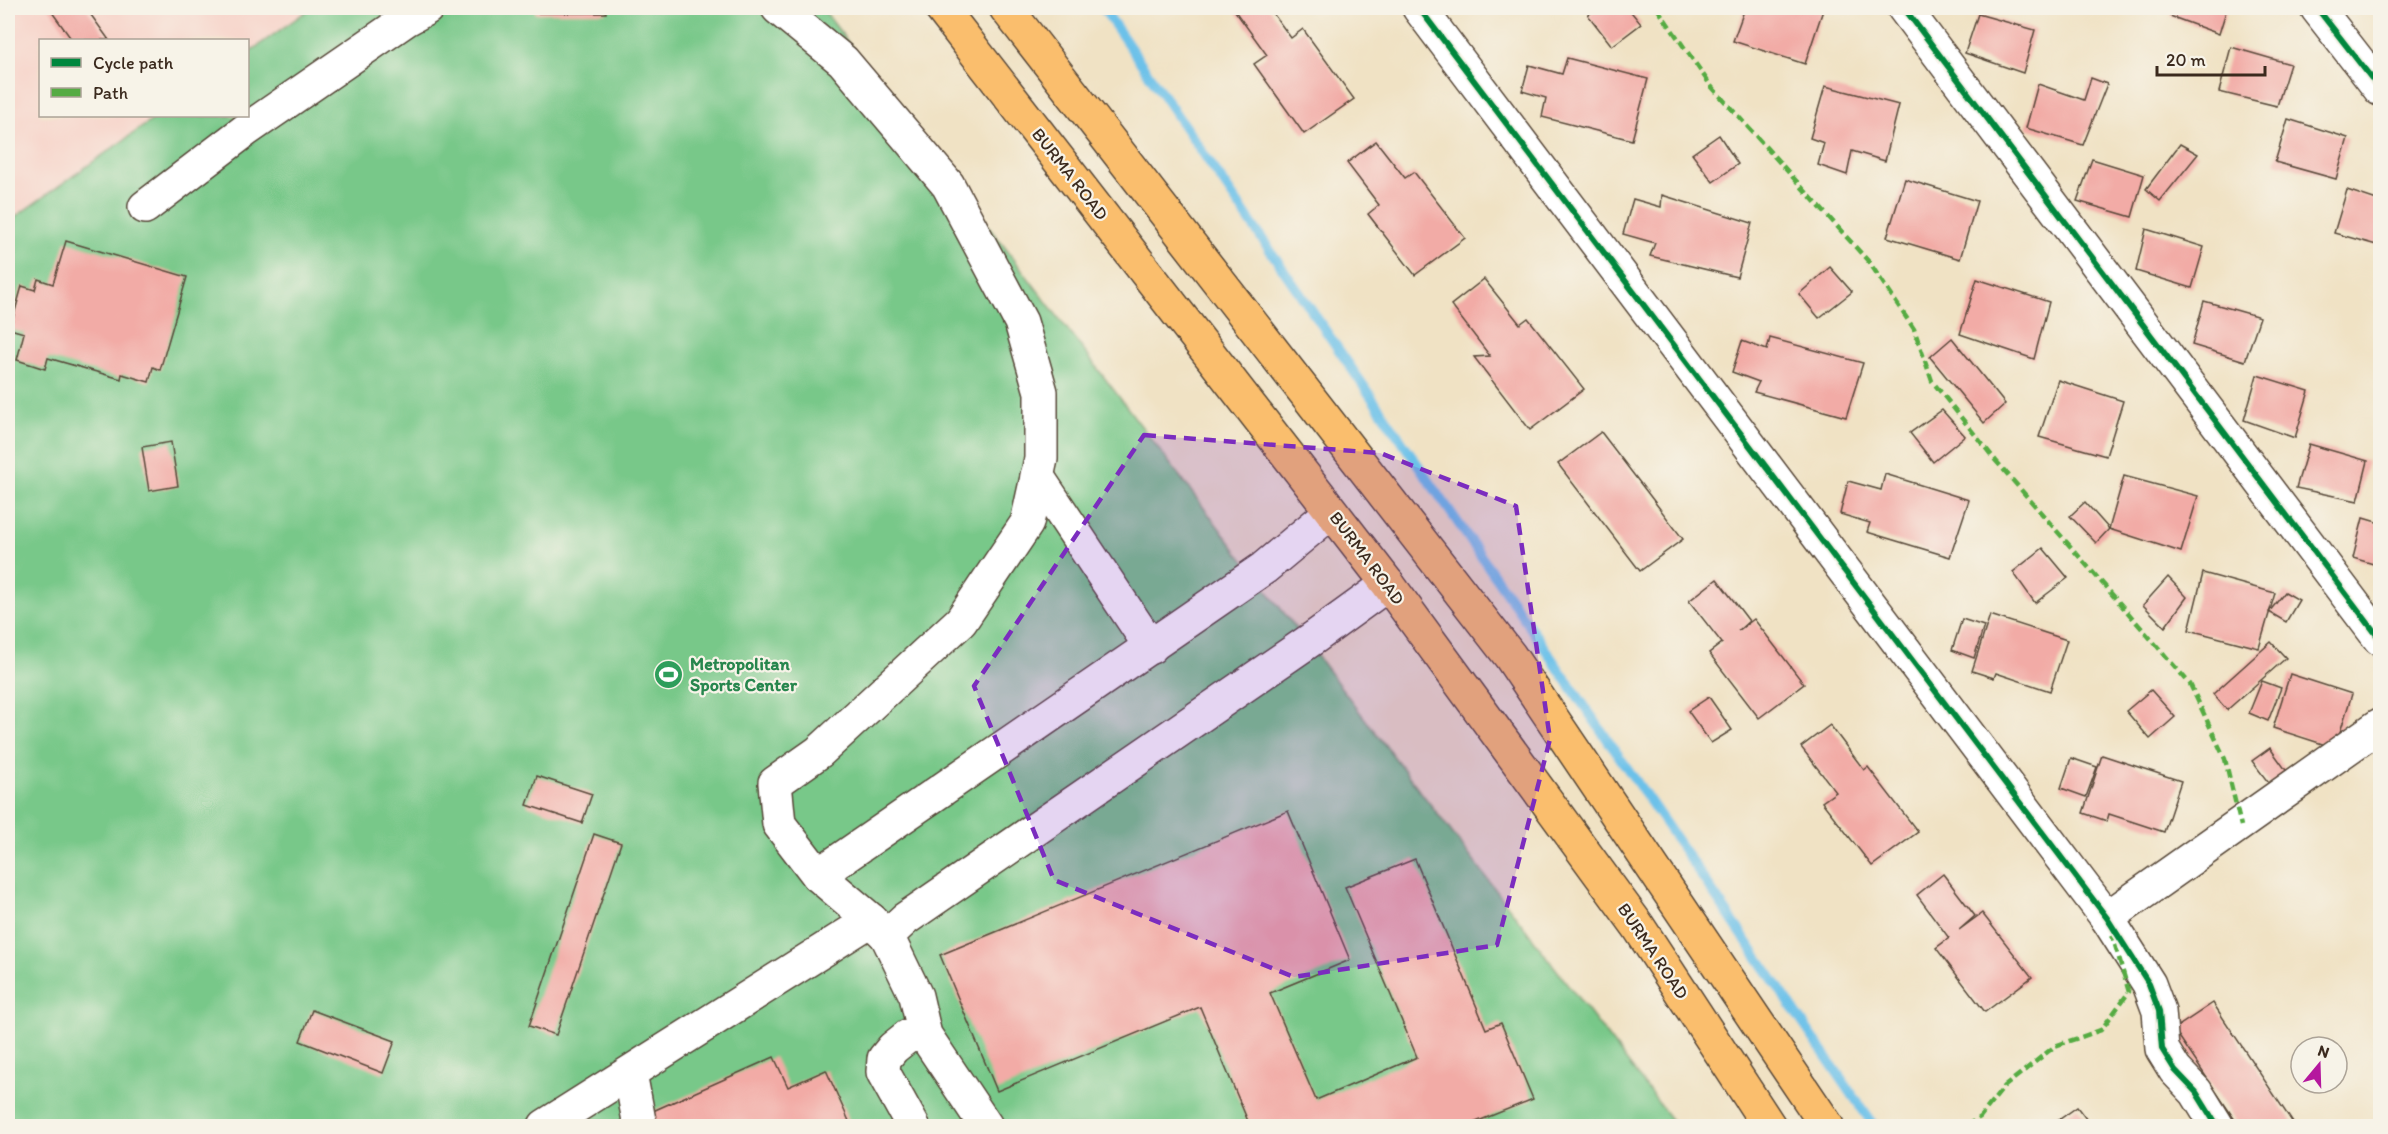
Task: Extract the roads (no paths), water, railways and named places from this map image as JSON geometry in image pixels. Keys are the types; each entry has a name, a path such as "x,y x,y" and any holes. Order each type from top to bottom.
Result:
{"main road":[{"name":"BURMA ROAD","path":"941,8 1388,584 1638,926 1769,1126"},
{"path":"1006,8 1510,656 1827,1126"}],"street":[{"path":"145,207 246,130 407,19 427,8"},
{"path":"778,8 843,61 948,185 1022,322 1041,392 1041,459 1027,523 961,621 819,752 775,783 779,824 818,874 879,928 916,996 925,1035 986,1126"},
{"path":"1419,8 2107,918 2149,984 2159,1011 2162,1049 2175,1070 2196,1092 2217,1126"},
{"path":"1904,8 2380,639"},
{"path":"2317,8 2380,89"},
{"path":"1037,476 1151,647"},
{"path":"818,874 1264,568 1331,512"},
{"path":"545,1126 630,1073 879,928 905,919 1315,637 1388,584"},
{"path":"2107,918 2241,826 2380,725"},
{"path":"912,1126 883,1072 884,1059 908,1036 925,1035"},
{"path":"630,1073 640,1126"}],"waterway":[{"path":"1103,8 1874,1126"}],"place":[{"name":"Metropolitan Sports Center","path":"669,674"}]}
